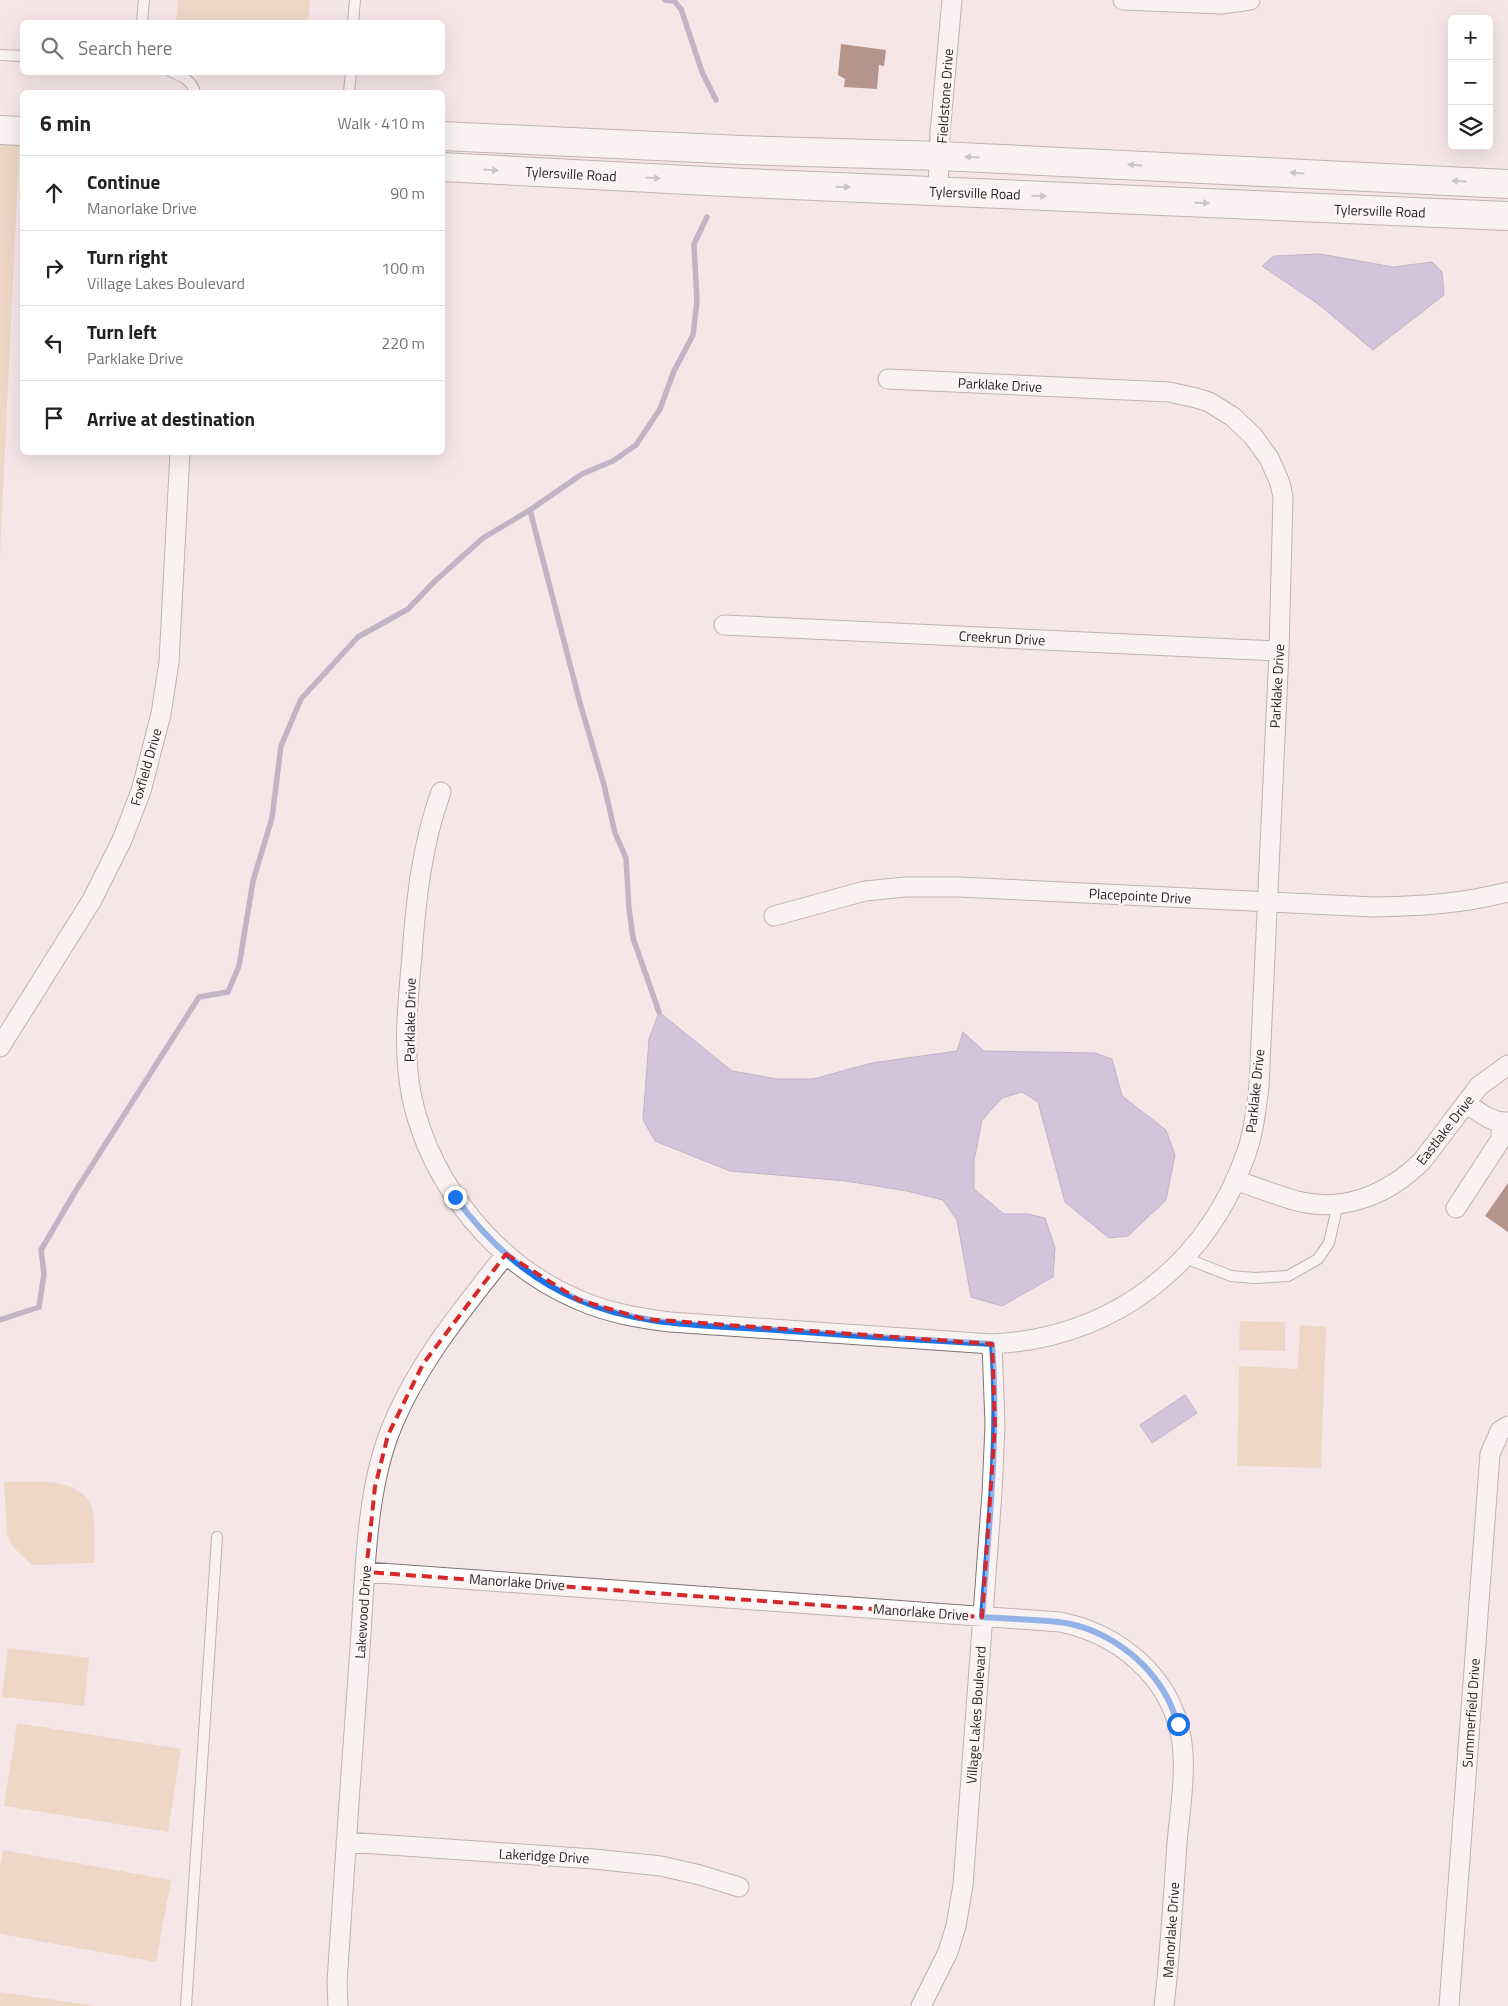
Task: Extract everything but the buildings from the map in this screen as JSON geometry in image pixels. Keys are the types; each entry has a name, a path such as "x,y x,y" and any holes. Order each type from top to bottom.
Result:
{"main road":[{"path":"0,130 20,131"},
{"path":"445,136 722,149 940,156 1508,184"},
{"name":"Tylersville Road","path":"445,167 938,192 1508,216"}],"street":[{"name":"Fieldstone Drive","path":"938,192 940,133 952,0"},
{"path":"1123,0 1221,4 1250,0"},
{"name":"Parklake Drive","path":"441,792 425,843 416,910 406,1044 410,1085 419,1125 434,1162 455,1197 471,1219 506,1254 542,1281 578,1300 617,1313 644,1319 720,1326 992,1344 1019,1343 1045,1338 1097,1320 1121,1308 1155,1286 1185,1258 1210,1226 1235,1180 1254,1127 1259,1086 1279,651 1283,497 1280,483 1269,458 1253,436 1233,417 1209,402 1196,398 1169,392 888,379"},
{"name":"Foxfield Drive","path":"0,1047 92,900 122,840 141,791 161,714 169,662 180,455"},
{"name":"Creekrun Drive","path":"724,625 1279,651"},
{"name":"Placepointe Drive","path":"774,916 852,894 905,887 959,887 1374,907 1440,905 1480,900 1508,892"},
{"name":"Eastlake Drive","path":"1235,1180 1297,1201 1310,1203 1338,1204 1378,1194 1412,1171 1422,1161 1479,1086 1508,1065"},
{"path":"1456,1208 1501,1139 1505,1122 1490,1120 1466,1103"},
{"name":"Lakewood Drive","path":"338,2006 337,1982 346,1842 366,1572 375,1487 386,1442 404,1398 423,1364 454,1320 506,1254"},
{"name":"Village Lakes Boulevard","path":"920,2006 948,1952 956,1926 963,1885 992,1493 995,1425 992,1344"},
{"name":"Summerfield Drive","path":"1449,2006 1490,1454 1500,1431 1508,1426"},
{"name":"Manorlake Drive","path":"366,1572 1060,1622 1099,1634 1134,1656 1153,1676 1168,1699 1178,1724 1183,1752 1164,2006"},
{"name":"Lakeridge Drive","path":"346,1842 594,1859 651,1865 700,1875 739,1887"},
{"name":"Village Lakes Boulevard","path":"909,2006 930,1989"}],"lane":[{"path":"142,20 144,0"},
{"path":"354,20 355,0"},
{"path":"0,55 20,56"},
{"path":"180,75 193,85 194,90"},
{"path":"349,90 351,75"},
{"path":"1185,1258 1231,1276 1255,1278 1288,1276 1318,1259 1330,1243 1338,1204"},
{"path":"186,2006 217,1538"}],"highlighted area":[{"path":"506,1254 579,1300 644,1319 992,1344 995,1425 982,1617 366,1572 375,1487 388,1435 423,1364"}],"shaded area":[{"path":"178,0 310,0 308,20 176,20"},
{"path":"0,130 20,131 0,556"},
{"path":"1320,254 1393,267 1432,262 1442,272 1444,295 1373,350 1317,303 1262,266 1274,256"},
{"path":"659,1012 732,1071 777,1079 813,1079 872,1063 957,1051 963,1032 984,1051 1095,1053 1112,1059 1122,1096 1166,1130 1175,1155 1166,1200 1128,1236 1109,1238 1065,1202 1038,1102 1022,1092 1002,1098 982,1120 974,1161 974,1189 1004,1214 1028,1214 1045,1218 1055,1248 1053,1277 1002,1306 971,1297 957,1220 943,1200 907,1191 846,1181 730,1171 655,1141 643,1120 649,1039"},
{"path":"1240,1321 1285,1322 1285,1351 1239,1350"},
{"path":"1300,1325 1326,1327 1321,1468 1237,1466 1239,1366 1298,1369"},
{"path":"1185,1395 1197,1413 1152,1443 1140,1425"},
{"path":"4,1482 41,1482 66,1485 86,1497 93,1512 94,1563 32,1565 14,1548 7,1534"},
{"path":"8,1648 89,1658 84,1706 2,1697"},
{"path":"17,1723 181,1749 168,1832 4,1806"},
{"path":"3,1850 171,1880 156,1962 0,1934 0,1865"},
{"path":"0,1992 96,2006 0,2006"}],"waterway":[{"path":"665,0 674,1 681,9 702,72 716,100"},
{"path":"0,1320 39,1307 44,1274 41,1250 75,1192 199,997 228,992 239,966 253,881 272,818 281,746 301,699 358,637 408,609 435,581 483,538 530,510 582,474 613,461 636,445 660,409 674,371 693,335 697,301 694,244 707,217"},
{"path":"530,510 580,703 604,785 615,833 626,858 633,938 659,1012"}],"route":[{"path":"455,1197 471,1219 506,1254 542,1281 578,1300 617,1313 670,1322 992,1344 995,1425 992,1493 982,1617 1060,1622 1099,1634 1123,1648 1144,1665 1168,1699 1178,1724"}]}
